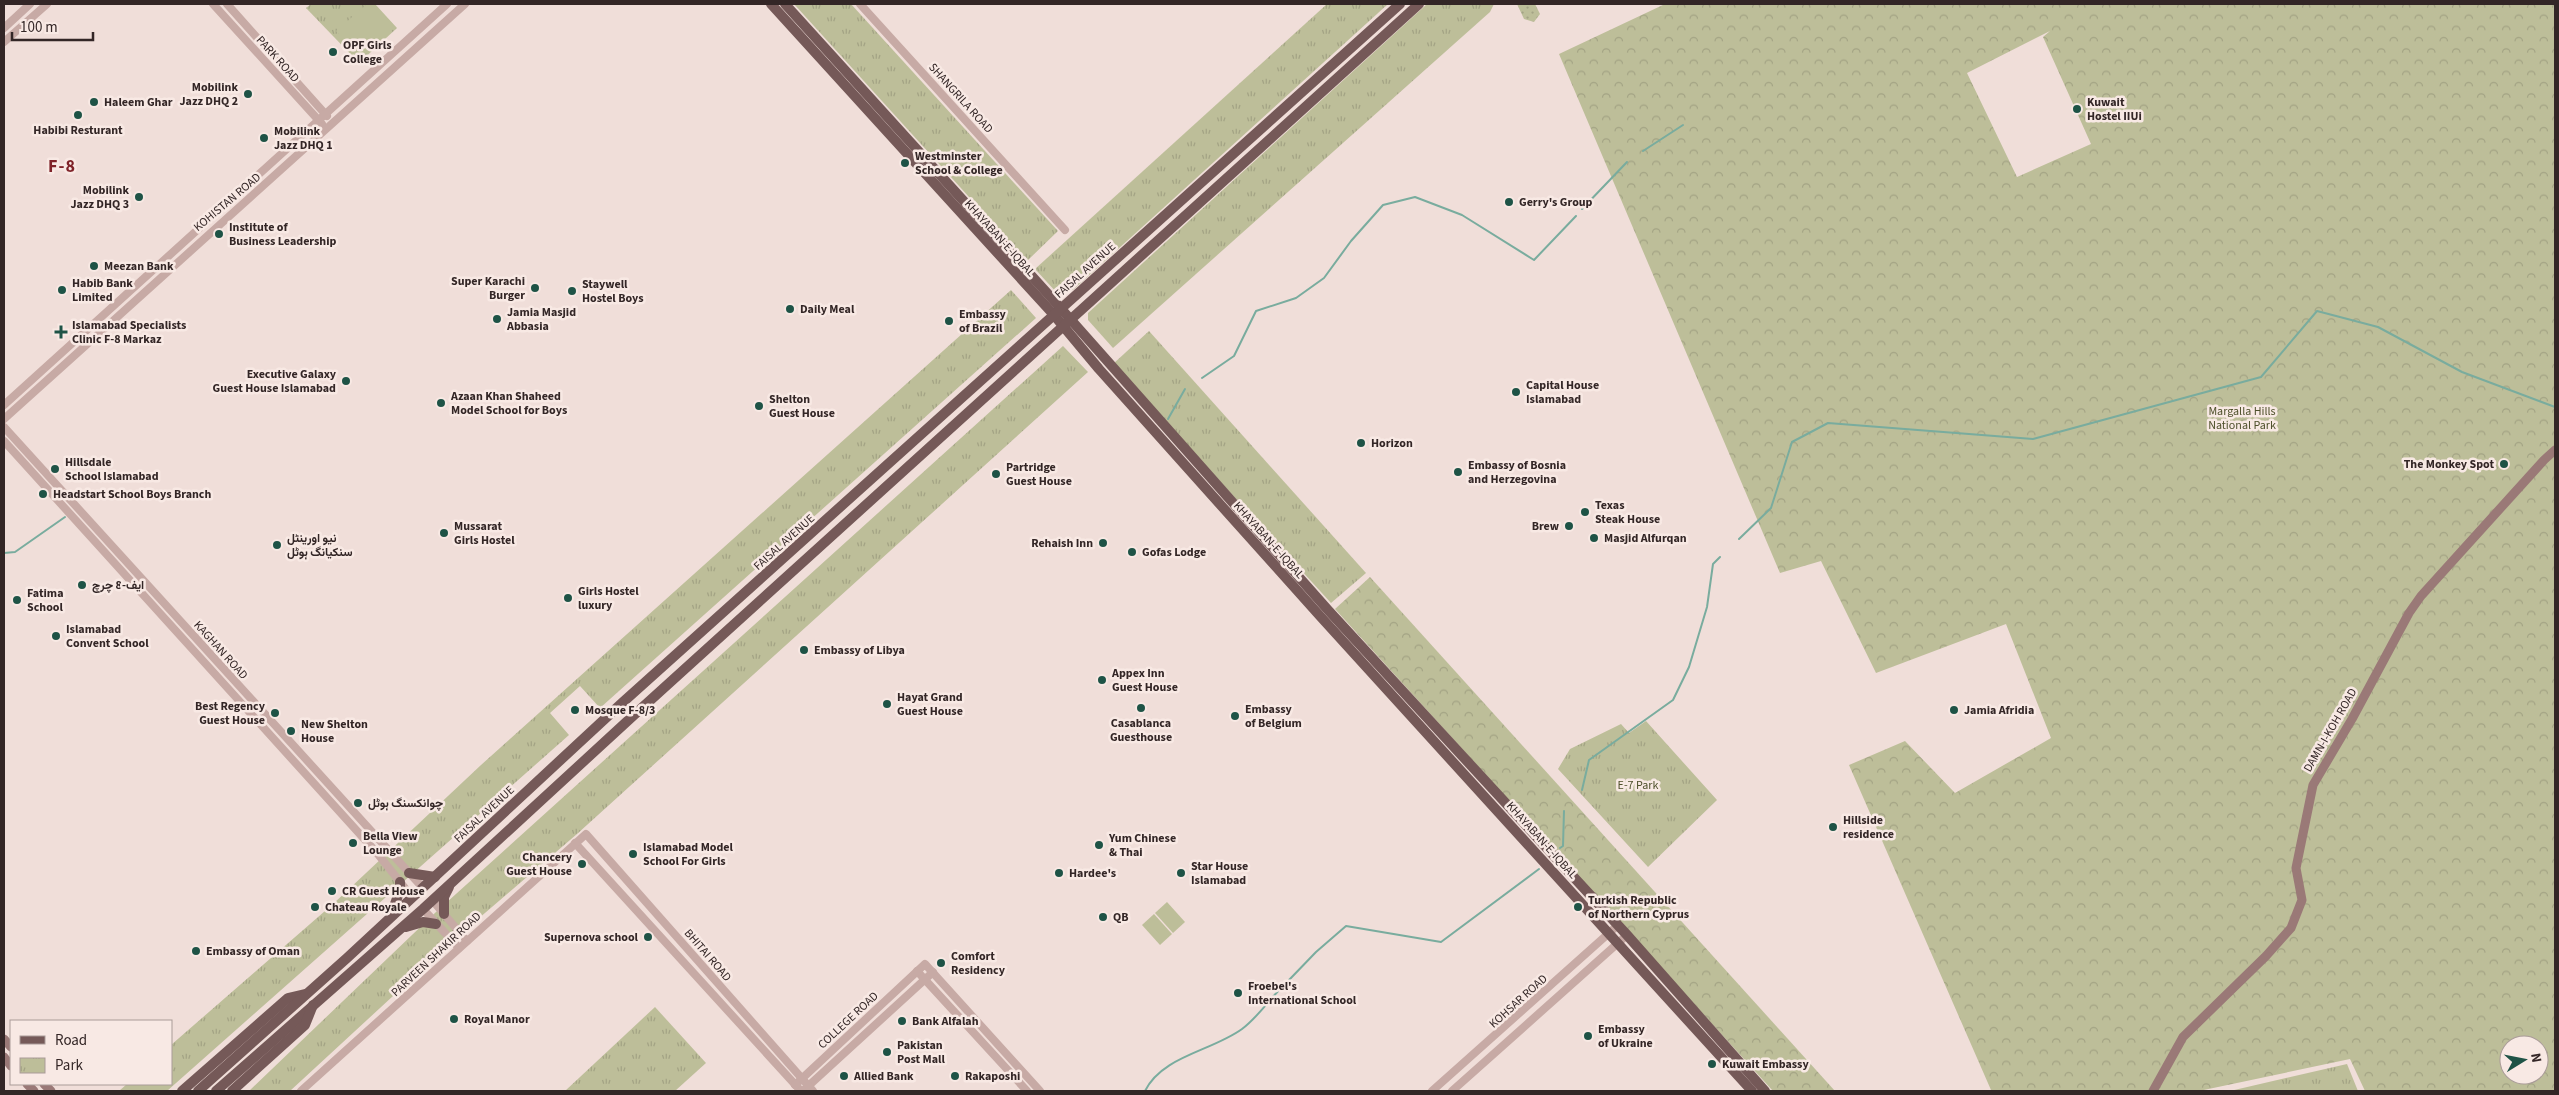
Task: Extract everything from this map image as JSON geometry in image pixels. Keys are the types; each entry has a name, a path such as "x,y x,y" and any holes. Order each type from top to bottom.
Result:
{"main road":[{"name":"KHAYABAN-E-IQBAL","path":"771,4 1058,311 1314,609 1752,1091"},
{"name":"KHAYABAN-E-IQBAL","path":"785,4 1044,297"},
{"name":"FAISAL AVENUE","path":"182,1091 288,998 305,994 347,958 622,703 1400,4"},
{"path":"216,1091 423,909 616,731 1419,4"},
{"path":"1030,337 1043,318 1044,297 1063,297 1077,293"},
{"path":"1039,350 1066,338 1085,344 1081,319 1083,312 1089,304"},
{"name":"KHAYABAN-E-IQBAL","path":"1085,344 1618,925 1765,1091"},
{"name":"DAMN-I-KOH ROAD","path":"2153,1091 2183,1037 2266,956 2291,928 2302,900 2296,868 2312,784 2352,719 2408,613 2555,450"},
{"path":"622,703 621,714 634,715"},
{"path":"605,719 615,720 616,731"},
{"path":"409,873 435,877"},
{"path":"389,918 400,890 400,882"},
{"path":"444,914 444,897 450,884"},
{"path":"401,928 423,922 436,924"},
{"path":"347,958 356,968"},
{"path":"198,1091 305,994"},
{"path":"232,1091 305,1025 313,1004"}],"street":[{"path":"4,28 30,4"},
{"path":"4,42 47,4"},
{"name":"PARK ROAD","path":"213,4 326,129"},
{"name":"PARK ROAD","path":"227,4 334,122"},
{"name":"KOHISTAN ROAD","path":"4,405 447,4"},
{"name":"KOHISTAN ROAD","path":"4,419 207,234 266,184 465,4"},
{"name":"SHANGRILA ROAD","path":"860,4 1065,230"},
{"path":"272,162 280,171"},
{"path":"257,176 266,184"},
{"name":"KAGHAN ROAD","path":"4,427 423,888"},
{"name":"KAGHAN ROAD","path":"4,441 377,853 412,897"},
{"name":"PARVEEN SHAKIR ROAD","path":"302,1091 586,834"},
{"name":"BHITAI ROAD","path":"586,834 806,1090"},
{"name":"BHITAI ROAD","path":"575,843 799,1082"},
{"path":"432,900 467,941"},
{"path":"423,909 459,948"},
{"name":"KOHSAR ROAD","path":"1432,1091 1618,925"},
{"name":"KOHSAR ROAD","path":"1452,1091 1627,935"},
{"path":"1027,1091 917,971 925,964 1040,1091"},
{"name":"COLLEGE ROAD","path":"799,1082 917,971"},
{"name":"COLLEGE ROAD","path":"806,1090 933,972"}],"green space":[{"path":"311,4 375,4 397,28 359,63 306,8"},
{"path":"367,4 374,4 395,27 360,58 336,31"},
{"path":"794,4 851,4 1058,231 1027,261"},
{"path":"1327,4 1388,4 1074,289 1065,293 1057,293 1035,269"},
{"path":"1427,4 1494,4 1490,12 1113,348 1088,320 1088,313"},
{"path":"1517,4 1535,4 1540,14 1534,22 1524,19"},
{"name":"Margalla Hills National Park","path":"1665,4 2555,4 2555,1091 2365,1091 2350,1059 2199,1091 1990,1091 1849,765 1905,741 1955,793 2051,738 2006,624 1876,673 1821,561 1780,573 1559,54","holes":["2050,31 2043,37 2091,144 2017,177 1967,73"]},
{"path":"1011,290 1036,318 600,708 580,686 550,713 569,735 167,1091 119,1091 126,1085 172,1085 172,1044 333,904 481,765"},
{"path":"1149,331 1366,573 1331,603 1113,364"},
{"path":"1063,346 1088,372 577,834 457,937 290,1091 249,1091 436,912"},
{"path":"1370,577 1835,1091 1773,1091 1335,609"},
{"name":"E-7 Park","path":"1646,721 1717,800 1648,867 1558,769 1570,749 1621,724 1629,733"},
{"path":"1167,902 1185,922 1173,933 1155,913"},
{"path":"1154,914 1172,934 1160,945 1142,925"},
{"path":"655,1007 706,1063 675,1091 565,1091"},
{"path":"2347,1064 2358,1091 2230,1091"}],"waterway":[{"path":"1643,151 1683,125"},
{"path":"1582,209 1627,162"},
{"path":"1202,378 1234,356 1256,311 1296,298 1324,278 1351,241 1383,205 1415,197 1462,215 1534,260 1576,216"},
{"path":"1739,539 1771,508 1792,442 1828,423 2033,439 2261,377 2317,311 2378,327 2462,372 2555,407"},
{"path":"1168,419 1185,389"},
{"path":"4,553 15,552 65,517"},
{"path":"1582,790 1589,760 1673,700 1689,667 1707,607 1713,564 1720,557"},
{"path":"1560,848 1563,846 1564,811"},
{"path":"1289,980 1316,952 1346,926 1441,942 1539,869"},
{"path":"1145,1091 1153,1079 1175,1062 1230,1037 1242,1029 1282,987"}],"place":[{"name":"OPF Girls College","path":"333,52"},
{"name":"Mobilink Jazz DHQ 2","path":"248,94"},
{"name":"Haleem Ghar","path":"94,102"},
{"name":"Kuwait Hostel IIUi","path":"2077,109"},
{"name":"Habibi Resturant","path":"78,115"},
{"name":"Mobilink Jazz DHQ 1","path":"264,138"},
{"name":"Westminster School & College","path":"905,163"},
{"name":"Mobilink Jazz DHQ 3","path":"139,197"},
{"name":"Gerry's Group","path":"1509,202"},
{"name":"Institute of Business Leadership","path":"219,234"},
{"name":"Meezan Bank","path":"94,266"},
{"name":"Super Karachi Burger","path":"535,288"},
{"name":"Habib Bank Limited","path":"62,290"},
{"name":"Staywell Hostel Boys","path":"572,291"},
{"name":"Daily Meal","path":"790,309"},
{"name":"Jamia Masjid Abbasia","path":"497,319"},
{"name":"Embassy of Brazil","path":"949,321"},
{"name":"Islamabad Specialists Clinic F-8 Markaz","path":"61,332"},
{"name":"Executive Galaxy Guest House Islamabad","path":"346,381"},
{"name":"Capital House Islamabad","path":"1516,392"},
{"name":"Azaan Khan Shaheed Model School for Boys","path":"441,403"},
{"name":"Shelton Guest House","path":"759,406"},
{"name":"Horizon","path":"1361,443"},
{"name":"The Monkey Spot","path":"2504,464"},
{"name":"Hillsdale School Islamabad","path":"55,469"},
{"name":"Embassy of Bosnia and Herzegovina","path":"1458,472"},
{"name":"Partridge Guest House","path":"996,474"},
{"name":"Headstart School Boys Branch","path":"43,494"},
{"name":"Texas Steak House","path":"1585,512"},
{"name":"Brew","path":"1569,526"},
{"name":"Mussarat Girls Hostel","path":"444,533"},
{"name":"Masjid Alfurqan","path":"1594,538"},
{"name":"Rehaish Inn","path":"1103,543"},
{"name":"نیو اورینٹل سنکیانگ ہوٹل","path":"277,545"},
{"name":"Gofas Lodge","path":"1132,552"},
{"name":"ایف-8 چرچ","path":"82,585"},
{"name":"Girls Hostel luxury","path":"568,598"},
{"name":"Fatima School","path":"17,600"},
{"name":"Islamabad Convent School","path":"56,636"},
{"name":"Embassy of Libya","path":"804,650"},
{"name":"Appex Inn Guest House","path":"1102,680"},
{"name":"Hayat Grand Guest House","path":"887,704"},
{"name":"Casablanca Guesthouse","path":"1141,708"},
{"name":"Mosque F-8/3","path":"575,710"},
{"name":"Jamia Afridia","path":"1954,710"},
{"name":"Best Regency Guest House","path":"275,713"},
{"name":"Embassy of Belgium","path":"1235,716"},
{"name":"New Shelton House","path":"291,731"},
{"name":"چوانکسنگ ہوٹل","path":"358,803"},
{"name":"Hillside residence","path":"1833,827"},
{"name":"Bella View Lounge","path":"353,843"},
{"name":"Yum Chinese & Thai","path":"1099,845"},
{"name":"Islamabad Model School For Girls","path":"633,854"},
{"name":"Chancery Guest House","path":"582,864"},
{"name":"Hardee's","path":"1059,873"},
{"name":"Star House Islamabad","path":"1181,873"},
{"name":"CR Guest House","path":"332,891"},
{"name":"Chateau Royale","path":"315,907"},
{"name":"Turkish Republic of Northern Cyprus","path":"1578,907"},
{"name":"QB","path":"1103,917"},
{"name":"Supernova school","path":"648,937"},
{"name":"Embassy of Oman","path":"196,951"},
{"name":"Comfort Residency","path":"941,963"},
{"name":"Froebel's International School","path":"1238,993"},
{"name":"Royal Manor","path":"454,1019"},
{"name":"Bank Alfalah","path":"902,1021"},
{"name":"Embassy of Ukraine","path":"1588,1036"},
{"name":"Pakistan Post Mall","path":"887,1052"},
{"name":"Kuwait Embassy","path":"1712,1064"},
{"name":"Allied Bank","path":"844,1076"},
{"name":"Rakaposhi","path":"955,1076"}],"district":[{"name":"F-8","path":"62,166"}]}
